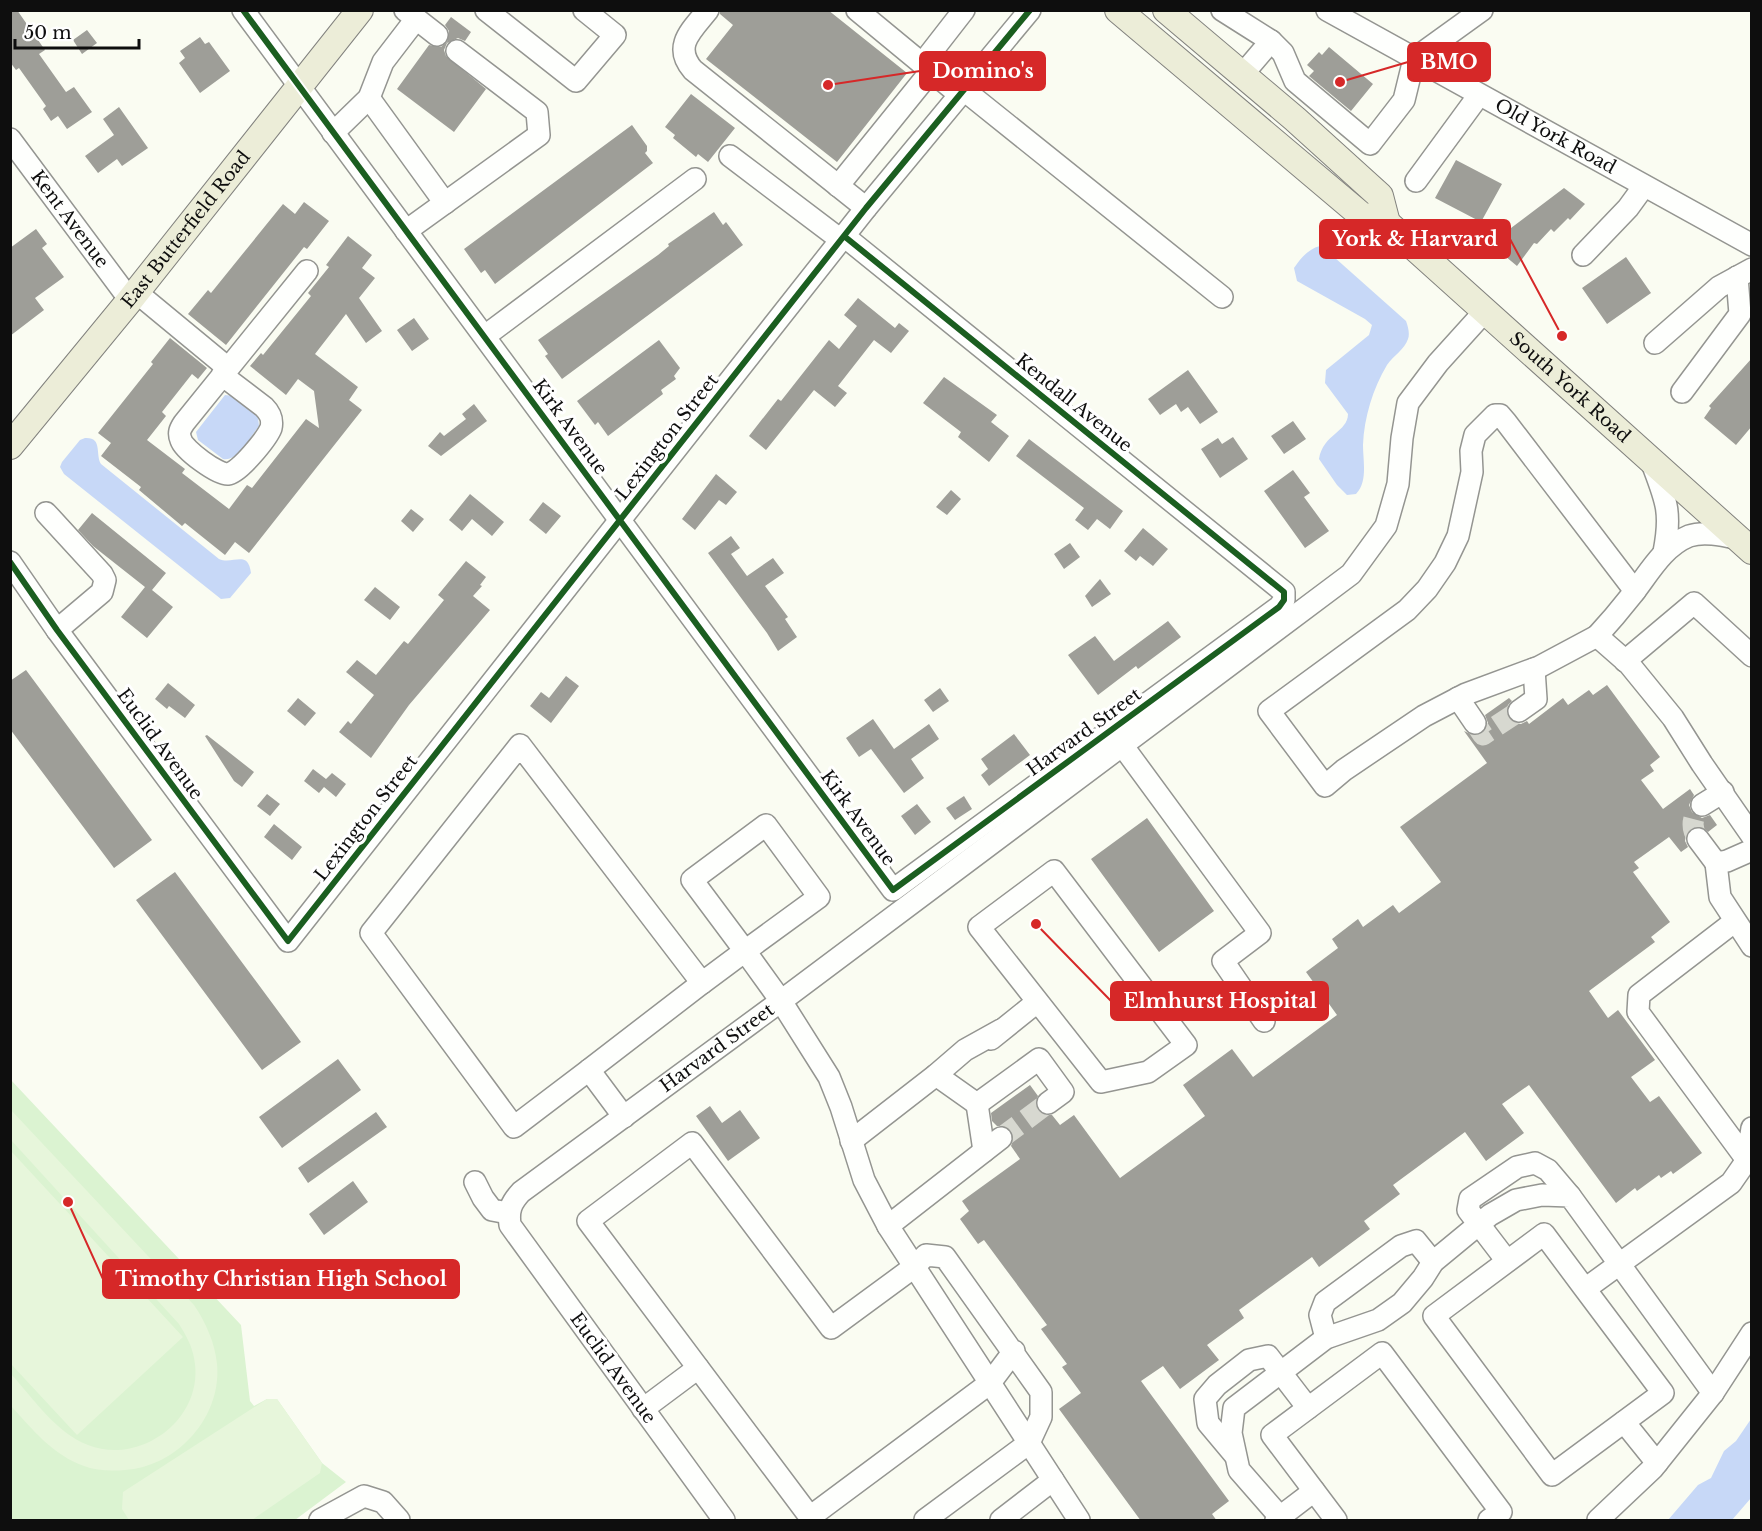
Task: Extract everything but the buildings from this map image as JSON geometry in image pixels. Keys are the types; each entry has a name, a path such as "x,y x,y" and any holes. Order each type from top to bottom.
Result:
{"main road":[{"name":"East Butterfield Road","path":"10,446 133,296 360,10"},
{"name":"South York Road","path":"1118,10 1361,214 1387,223 1744,544"},
{"path":"1166,10 1380,196 1387,223"}],"street":[{"name":"Kirk Avenue","path":"243,10 893,890"},
{"path":"486,10 576,81 615,35 584,10"},
{"path":"708,10 685,40 683,50 685,61 693,70 866,208"},
{"path":"856,10 927,68 962,92 1222,297"},
{"path":"838,186 927,68 964,10"},
{"name":"Lexington Street","path":"288,941 866,208 1030,10"},
{"path":"1222,10 1271,41 1282,53 1295,81 1370,144 1404,100 1414,59 1482,10"},
{"name":"Old York Road","path":"1327,10 1752,245"},
{"path":"333,133 369,98 383,62 411,15 437,35"},
{"path":"1242,75 1271,41"},
{"path":"406,231 539,135 537,112 457,51"},
{"path":"1416,181 1479,95"},
{"path":"369,98 445,203"},
{"name":"Kent Avenue","path":"10,138 133,296 225,371"},
{"name":"Kendall Avenue","path":"730,156 843,238 1284,592"},
{"path":"485,336 695,179"},
{"path":"1583,255 1628,208 1644,186"},
{"path":"225,371 269,412 272,419 267,434 239,469 230,474 222,474 214,470 183,444 180,430 225,371 307,271"},
{"path":"1655,343 1719,287 1744,273"},
{"path":"1682,392 1740,314 1744,273"},
{"name":"Harvard Street","path":"508,1213 512,1202 521,1192 624,1118 1351,574 1386,526 1398,484 1408,403 1438,363 1485,311"},
{"path":"1635,591 1506,422 1500,415 1495,415 1475,435 1471,451 1472,472 1458,536 1445,563 1428,589 1407,610 1269,711 1325,786 1344,770 1424,716 1458,698 1534,669 1597,636 1635,591 1664,552 1689,536 1725,535 1744,544"},
{"path":"1652,463 1668,508 1669,529 1664,552"},
{"path":"46,513 105,580 102,592 57,630"},
{"name":"Euclid Avenue","path":"10,562 57,630 288,941"},
{"name":"Harvard Street","path":"893,890 1279,607 1284,600 1284,592"},
{"path":"1625,661 1694,603 1752,656"},
{"path":"1597,636 1625,661 1673,718 1752,836"},
{"path":"1519,711 1536,699 1534,669"},
{"path":"1458,698 1475,723"},
{"path":"702,983 520,745 371,933 514,1127 702,983 745,951 819,897 766,825 692,880 745,951 781,1001 829,1077 864,1180 888,1226 1079,1521"},
{"path":"1122,745 1260,933 1223,961 1264,1022"},
{"path":"1702,805 1723,792"},
{"path":"1698,839 1716,863 1720,897 1734,922 1752,946"},
{"path":"1716,863 1727,861 1752,850"},
{"path":"1054,871 1186,1046 1148,1072 1101,1082 1037,1002 979,927 1054,871"},
{"path":"1734,922 1639,995 1638,1012 1749,1160"},
{"path":"850,1141 936,1075 964,1050 1001,1030 1037,1002"},
{"path":"977,1104 1039,1059 1063,1092 1048,1103"},
{"path":"589,1070 624,1118"},
{"path":"888,1226 993,1145 977,1104 936,1075"},
{"path":"1585,1289 1731,1184 1749,1160 1752,1128"},
{"path":"925,1521 1029,1443 1041,1417 1041,1392 1014,1351 945,1257 926,1255 914,1267 831,1328 692,1143 588,1221 810,1517 990,1383 1014,1351"},
{"path":"1507,1261 1468,1210 1470,1198 1517,1167 1535,1163 1548,1170 1570,1196 1713,1393"},
{"path":"476,1182 483,1198 492,1210 508,1213"},
{"path":"1314,1491 1278,1519 1239,1470 1231,1433 1234,1408 1326,1338 1378,1320 1402,1303 1433,1262 1490,1215 1516,1200 1542,1195 1570,1196"},
{"name":"Euclid Avenue","path":"508,1213 510,1225 724,1521"},
{"path":"1544,1234 1585,1289 1663,1393 1552,1475 1434,1316 1544,1234"},
{"path":"1326,1338 1320,1315 1325,1302 1401,1246 1416,1242 1433,1262"},
{"path":"1598,1521 1657,1463 1713,1393 1752,1333"},
{"path":"1336,1521 1272,1435 1382,1353 1501,1512 1489,1521"},
{"path":"1236,1456 1208,1423 1205,1399 1216,1385 1249,1360 1268,1356 1308,1408"},
{"path":"643,1410 698,1368"},
{"path":"1624,1422 1657,1463"},
{"path":"1001,1521 1053,1480"},
{"path":"320,1521 364,1496 383,1502 399,1521"}],"green space":[{"path":"10,1079 241,1325 250,1401 254,1406 267,1399 277,1399 322,1463 346,1482 295,1520 11,1520"},
{"path":"11,1110 194,1305 209,1333 217,1364 217,1384 212,1402 204,1420 192,1436 162,1460 144,1467 125,1470 104,1470 84,1466 53,1449 11,1406 11,1374 55,1424 76,1439 88,1445 109,1450 129,1449 166,1432 180,1417 190,1399 195,1380 193,1354 179,1324 11,1140"},
{"path":"11,1151 183,1337 77,1435 11,1364"},
{"path":"267,1399 277,1399 322,1463 320,1473 252,1520 129,1520 122,1509 123,1492"}],"water":[{"path":"1320,246 1406,321 1409,330 1406,343 1387,365 1377,383 1370,404 1365,424 1362,484 1356,494 1347,495 1319,459 1325,444 1344,425 1348,414 1325,383 1326,370 1369,335 1372,325 1297,281 1294,268 1308,252"},
{"path":"225,395 233,396 258,417 259,426 239,453 228,459 223,459 198,440 196,432"},
{"path":"91,438 96,443 101,464 219,559 239,559 247,562 251,573 230,598 221,599 64,474 60,467 62,462 80,440"},
{"path":"1751,1419 1751,1498 1732,1520 1668,1520 1698,1485 1711,1478 1724,1451 1736,1441"}],"tunnel":[{"path":"1475,723 1483,735 1519,711"},
{"path":"1698,839 1693,822 1702,805"},
{"path":"1001,1138 1048,1103"}],"cycle path":[{"path":"243,10 893,890 1279,607 1284,600 1284,592 844,236"},
{"path":"10,562 57,630 288,941 866,208 1030,10"}],"place":[{"name":"BMO","path":"1340,82"},
{"name":"Domino's","path":"828,85"},
{"name":"York & Harvard","path":"1562,336"},
{"name":"Elmhurst Hospital","path":"1036,924"},
{"name":"Timothy Christian High School","path":"68,1202"}]}
